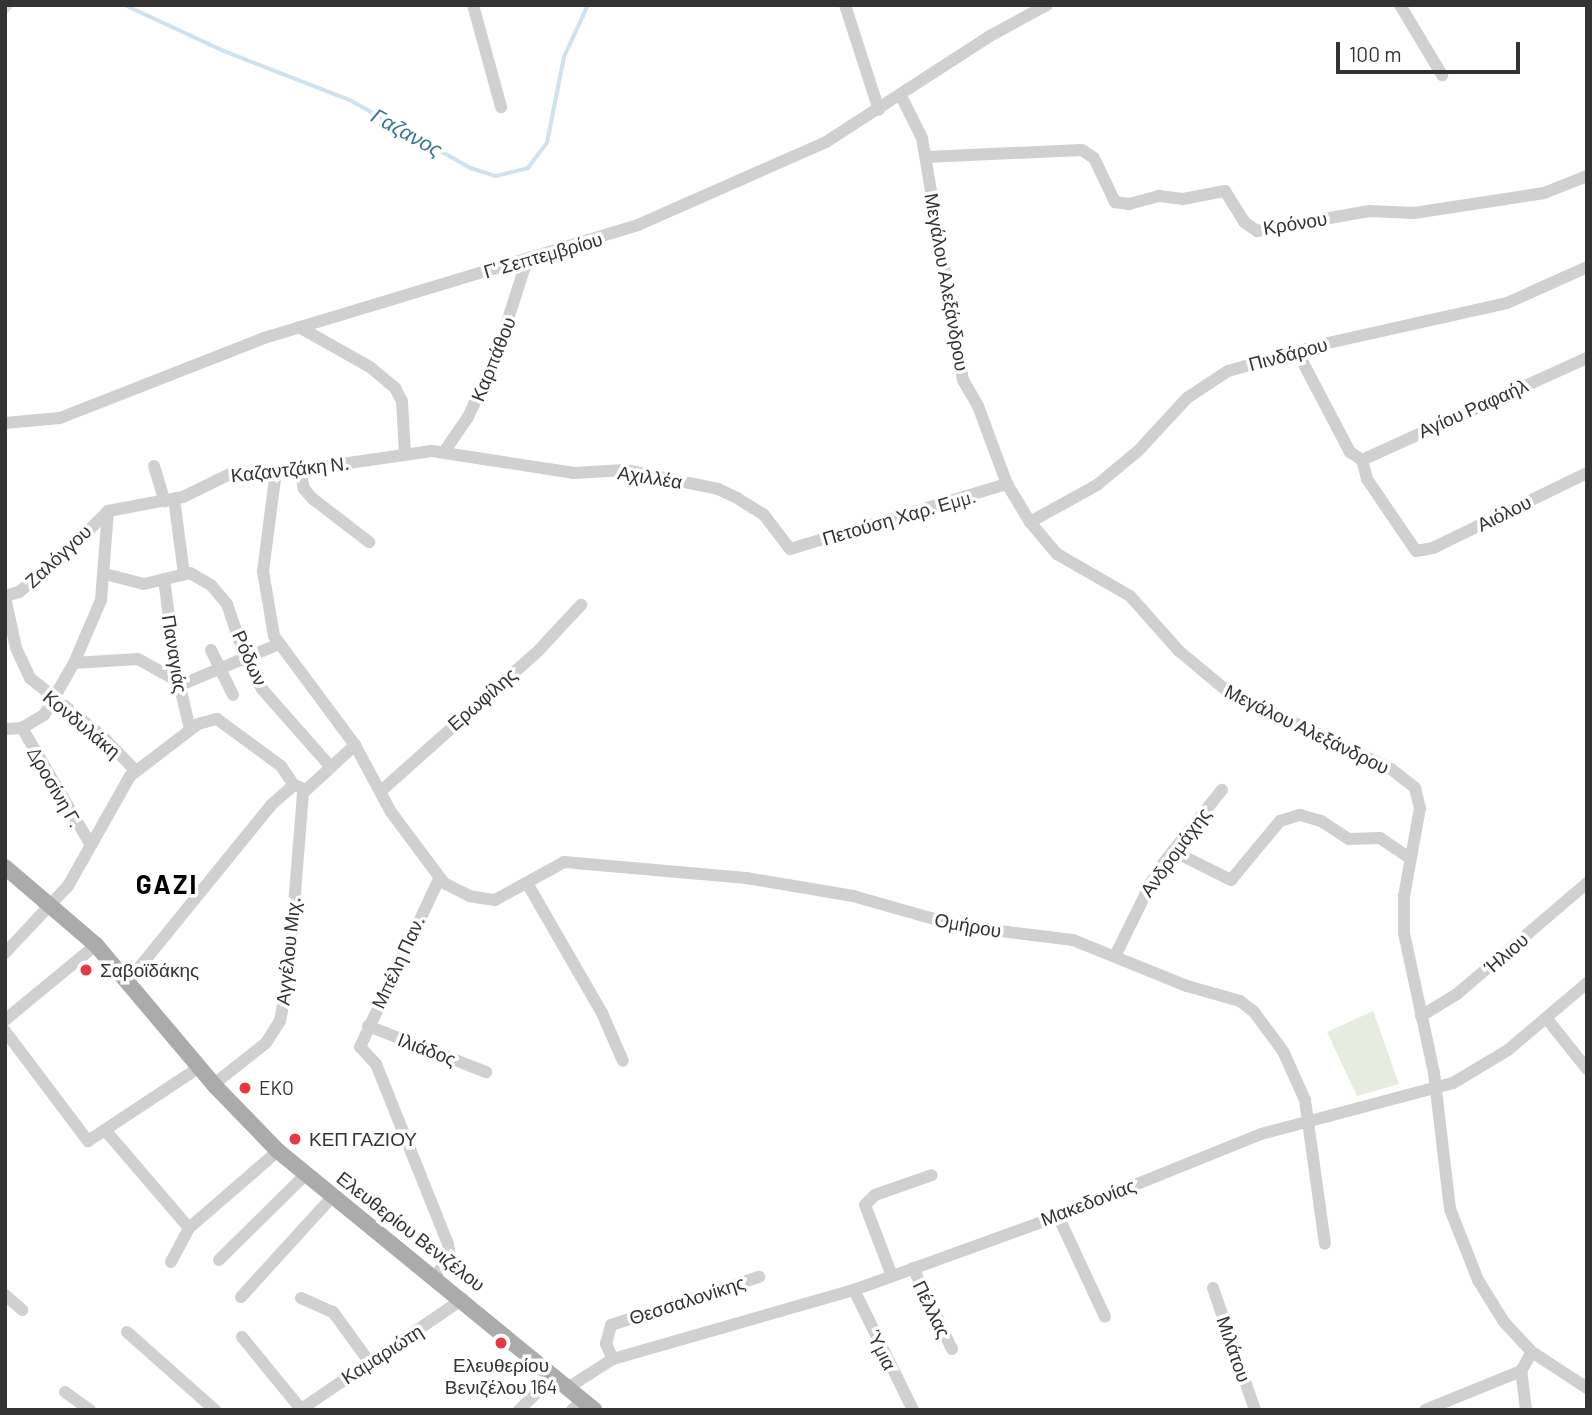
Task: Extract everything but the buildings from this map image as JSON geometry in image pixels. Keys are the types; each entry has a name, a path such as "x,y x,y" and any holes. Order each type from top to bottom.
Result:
{"main road":[{"name":"Ελευθερίου Βενιζέλου","path":"5,867 96,945 129,980 214,1084 278,1151 555,1375 569,1387 583,1407"}],"street":[{"path":"472,5 501,107"},
{"path":"845,5 879,110"},
{"name":"Γ' Σεπτεμβρίου","path":"5,423 35,424 66,416 191,363 299,327 638,225 805,152 879,110 988,37 1047,5"},
{"path":"1400,5 1442,75"},
{"name":"Μεγάλου Αλεξάνδρου","path":"901,96 915,118 926,157 961,373 1007,484 1030,522 1057,554 1130,596 1179,650 1227,691 1406,778 1415,788 1420,808 1410,858 1404,933 1435,1087 1444,1175 1456,1227 1494,1308 1532,1352 1587,1388"},
{"name":"Κρόνου","path":"926,157 1082,150 1094,158 1115,202 1129,204 1159,196 1183,199 1225,191 1244,222 1257,231 1369,211 1406,214 1544,193 1587,176"},
{"name":"Καρπάθου","path":"444,452 468,417 495,360 527,260"},
{"name":"Πινδάρου","path":"1030,522 1097,485 1139,451 1179,404 1213,380 1246,365 1299,355 1328,343 1516,300 1587,267"},
{"path":"299,327 370,367 395,388 402,401 405,454"},
{"path":"1299,355 1350,452 1362,460"},
{"name":"Αγίου Ραφαήλ","path":"1362,460 1587,358"},
{"name":"Καζαντζάκη Ν.","path":"108,511 170,500 230,474 300,470 405,454 444,452"},
{"name":"Αχιλλέα","path":"444,452 574,473 625,470 718,489 756,508 790,550"},
{"name":"Αιόλου","path":"1362,460 1367,479 1410,547 1422,552 1587,473"},
{"path":"105,574 139,583 184,573 170,500 154,466"},
{"path":"300,470 304,489 313,499 369,541"},
{"path":"276,471 263,571 269,615 279,644 355,745 381,791 439,879"},
{"name":"Πετούση Χαρ. Εμμ.","path":"790,550 1007,484"},
{"path":"5,729 22,728 41,718 54,701 74,663 98,610 105,574 108,511"},
{"name":"Ζαλόγγου","path":"5,597 19,592 55,563 108,511"},
{"name":"Ρόδων","path":"184,573 204,580 224,599 246,660 268,696 330,766"},
{"name":"Παναγιάς","path":"164,579 178,684 190,729"},
{"name":"Κονδυλάκη","path":"5,597 22,664 54,701 102,736 135,770"},
{"name":"Ερωφίλης","path":"381,791 539,650 581,605"},
{"path":"74,663 138,659 178,684 219,671 279,644"},
{"path":"211,650 233,695"},
{"path":"5,953 51,905 91,845 135,770 190,729 217,719 281,766 300,787"},
{"name":"Δροσίνη Γ.","path":"22,728 91,845"},
{"path":"129,980 256,823 355,745"},
{"name":"Αγγέλου Μιχ.","path":"214,1084 266,1043 280,1021 288,980 300,787"},
{"name":"Ανδρομάχης","path":"1115,956 1145,891 1173,850 1222,790"},
{"path":"1173,850 1231,880 1280,821 1300,815 1321,821 1349,839 1380,838 1410,858"},
{"name":"Ομήρου","path":"439,879 462,894 485,900 509,895 564,862 704,872 853,896 959,926 1062,937 1249,1007 1287,1059 1310,1119 1325,1244"},
{"name":"Μπέλη Παν.","path":"435,1276 450,1257 448,1244 381,1075 360,1046 439,879"},
{"path":"527,883 596,1002 623,1061"},
{"name":"Ήλιου","path":"1422,1016 1458,994 1587,883"},
{"path":"5,1020 96,945"},
{"name":"Μακεδονίας","path":"569,1387 613,1359 854,1290 1058,1216 1216,1150 1310,1119 1435,1087 1483,1067 1546,1019 1587,983"},
{"path":"1546,1019 1587,1069"},
{"name":"Ιλιάδος","path":"368,1026 486,1072"},
{"path":"5,1031 88,1141 200,1067"},
{"path":"105,1130 189,1228"},
{"path":"171,1262 189,1228 278,1151"},
{"path":"219,1260 306,1174"},
{"path":"892,1276 865,1205 876,1195 932,1175"},
{"path":"241,1297 333,1196"},
{"path":"1058,1216 1105,1317"},
{"name":"Πέλλας","path":"913,1268 952,1349"},
{"name":"Θεσσαλονίκης","path":"613,1359 606,1344 611,1325 759,1277"},
{"name":"Μιλάτου","path":"1213,1288 1255,1410"},
{"name":"Ύμια","path":"854,1290 913,1410"},
{"path":"5,1295 22,1310"},
{"path":"302,1298 333,1312 369,1360"},
{"name":"Καμαριώτη","path":"301,1409 369,1360 463,1299"},
{"path":"127,1332 215,1410"},
{"path":"242,1336 301,1409"},
{"path":"1526,1410 1521,1371 1532,1352"},
{"path":"1424,1410 1521,1371"},
{"path":"519,1410 555,1375"},
{"path":"65,1392 90,1410"}],"shaded area":[{"path":"1373,1011 1399,1084 1357,1096 1327,1032"}],"waterway":[{"name":"Γαζανος","path":"5,13 12,5"},
{"name":"Γαζανος","path":"125,5 224,51 352,101 471,168 496,176 528,168 547,143 564,57 588,5"}],"place":[{"name":"Σαβοϊδάκης","path":"86,970"},
{"name":"EKO","path":"245,1088"},
{"name":"ΚΕΠ ΓΑΖΙΟΥ","path":"295,1139"},
{"name":"Ελευθερίου Βενιζέλου 164","path":"501,1343"}],"district":[{"name":"GAZI","path":"167,884"}]}
